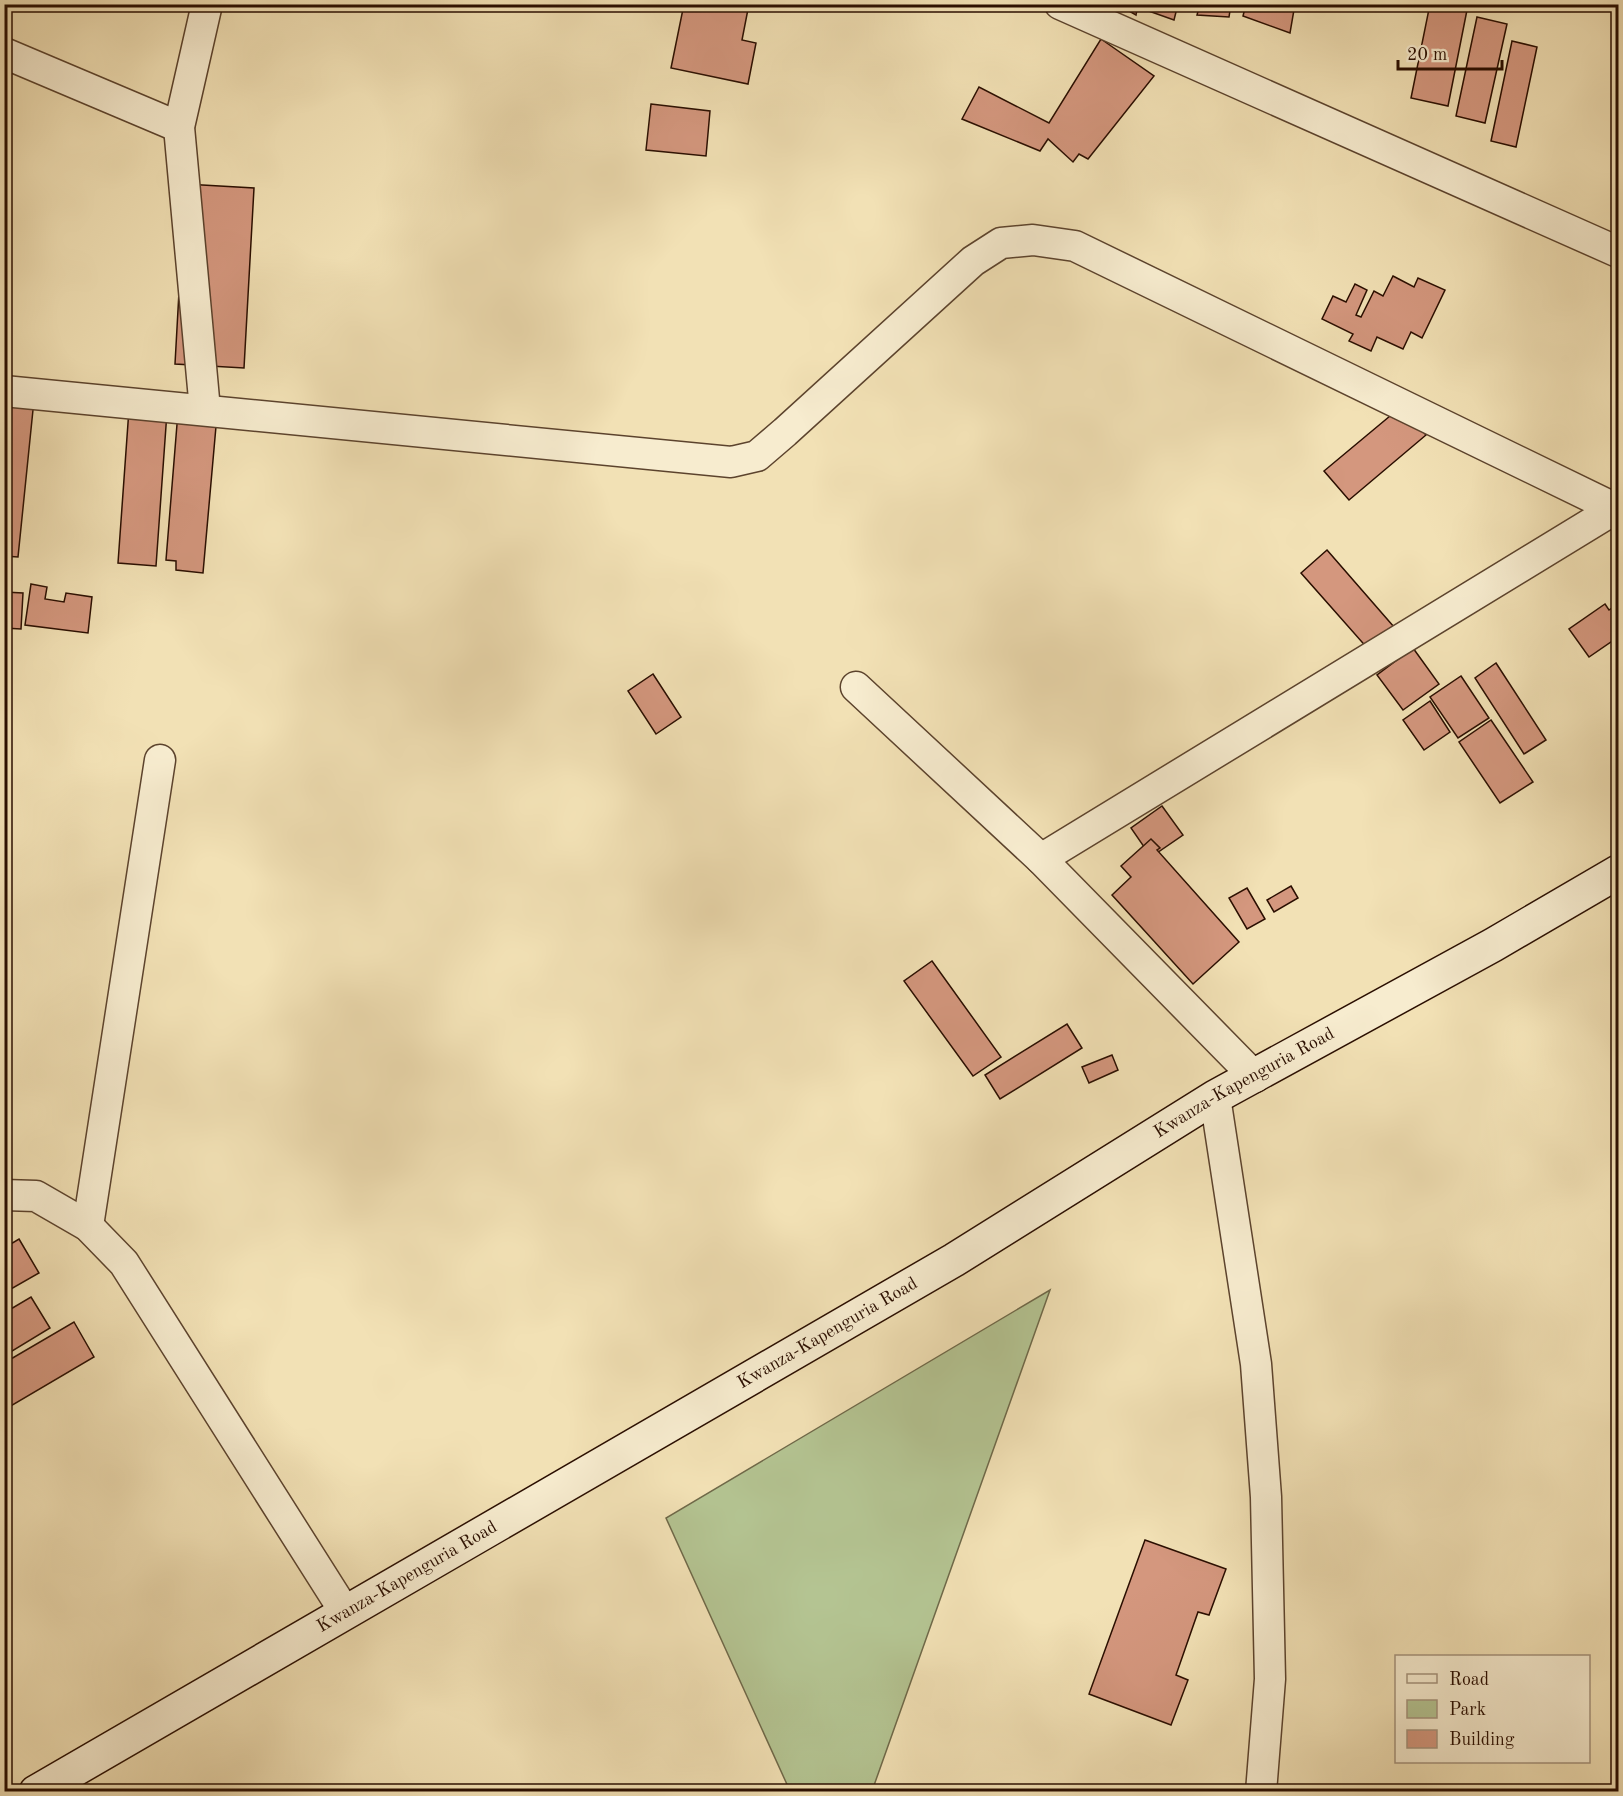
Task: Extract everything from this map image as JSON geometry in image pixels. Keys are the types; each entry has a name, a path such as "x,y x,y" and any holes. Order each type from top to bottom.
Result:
{"street":[{"path":"205,410 179,127 207,4"},
{"path":"1060,4 1618,252"},
{"path":"4,52 179,127"},
{"path":"4,391 731,462 757,456 973,261 1001,243 1033,240 1075,246 1617,508"},
{"path":"1041,859 1617,508"},
{"path":"856,687 1041,859 1255,1077"},
{"path":"88,1226 160,760"},
{"name":"Kwanza-Kapenguria Road","path":"36,1791 954,1260 1215,1097 1255,1077 1618,872"},
{"path":"1215,1097 1256,1364 1266,1497 1270,1679 1261,1791"},
{"path":"4,1195 36,1196 88,1226 124,1263 345,1612"}],"green space":[{"path":"1050,1290 872,1791 790,1791 666,1518"}],"building":[{"path":"684,4 749,4 742,40 756,43 748,84 671,68"},
{"path":"1117,4 1138,4 1136,15"},
{"path":"1144,4 1178,4 1174,20 1143,9"},
{"path":"1200,4 1231,4 1229,17 1197,15"},
{"path":"1246,4 1295,4 1290,33 1243,16"},
{"path":"1430,4 1467,10 1448,106 1411,98"},
{"path":"1477,17 1507,24 1485,123 1456,116"},
{"path":"1101,39 1154,76 1088,159 1079,154 1073,162 1048,139 1040,151 962,119 979,87 1049,123"},
{"path":"1512,41 1537,47 1516,147 1491,141"},
{"path":"651,104 710,111 706,156 646,150"},
{"path":"185,184 254,188 244,368 175,364"},
{"path":"1393,276 1414,287 1418,278 1445,290 1422,338 1411,332 1403,349 1377,337 1371,351 1349,341 1353,334 1322,319 1333,296 1346,302 1355,284 1367,290 1356,315 1361,317 1374,291 1383,296"},
{"path":"4,397 34,400 18,557 4,556"},
{"path":"1402,406 1426,435 1349,500 1324,471"},
{"path":"129,409 167,412 156,566 118,563"},
{"path":"178,412 217,415 203,573 176,570 176,561 166,560"},
{"path":"1327,550 1394,627 1369,650 1301,573"},
{"path":"31,584 47,587 45,599 64,602 66,593 92,597 88,633 25,625"},
{"path":"4,592 23,593 21,629 4,628"},
{"path":"1605,604 1609,610 1618,604 1618,614 1614,617 1618,624 1618,637 1589,657 1569,629"},
{"path":"1413,648 1439,684 1403,710 1377,675"},
{"path":"1496,663 1546,740 1524,754 1475,678"},
{"path":"653,674 681,717 656,734 628,691"},
{"path":"1461,676 1489,718 1458,738 1430,697"},
{"path":"1430,701 1450,732 1424,750 1403,720"},
{"path":"1491,720 1533,782 1500,803 1459,742"},
{"path":"1162,806 1183,835 1151,857 1131,828"},
{"path":"1151,839 1160,848 1157,850 1239,942 1193,984 1112,895 1131,877 1121,866"},
{"path":"1291,886 1298,898 1274,912 1267,900"},
{"path":"1247,888 1265,919 1247,929 1229,898"},
{"path":"932,961 1001,1057 973,1076 904,981"},
{"path":"1067,1024 1082,1048 1000,1099 985,1075"},
{"path":"1112,1055 1118,1070 1089,1083 1082,1067"},
{"path":"19,1239 39,1273 4,1293 4,1248"},
{"path":"31,1297 50,1328 4,1356 4,1313"},
{"path":"74,1322 94,1357 4,1410 4,1363"},
{"path":"1145,1540 1226,1569 1209,1615 1198,1612 1176,1675 1188,1680 1171,1725 1089,1694"}]}
